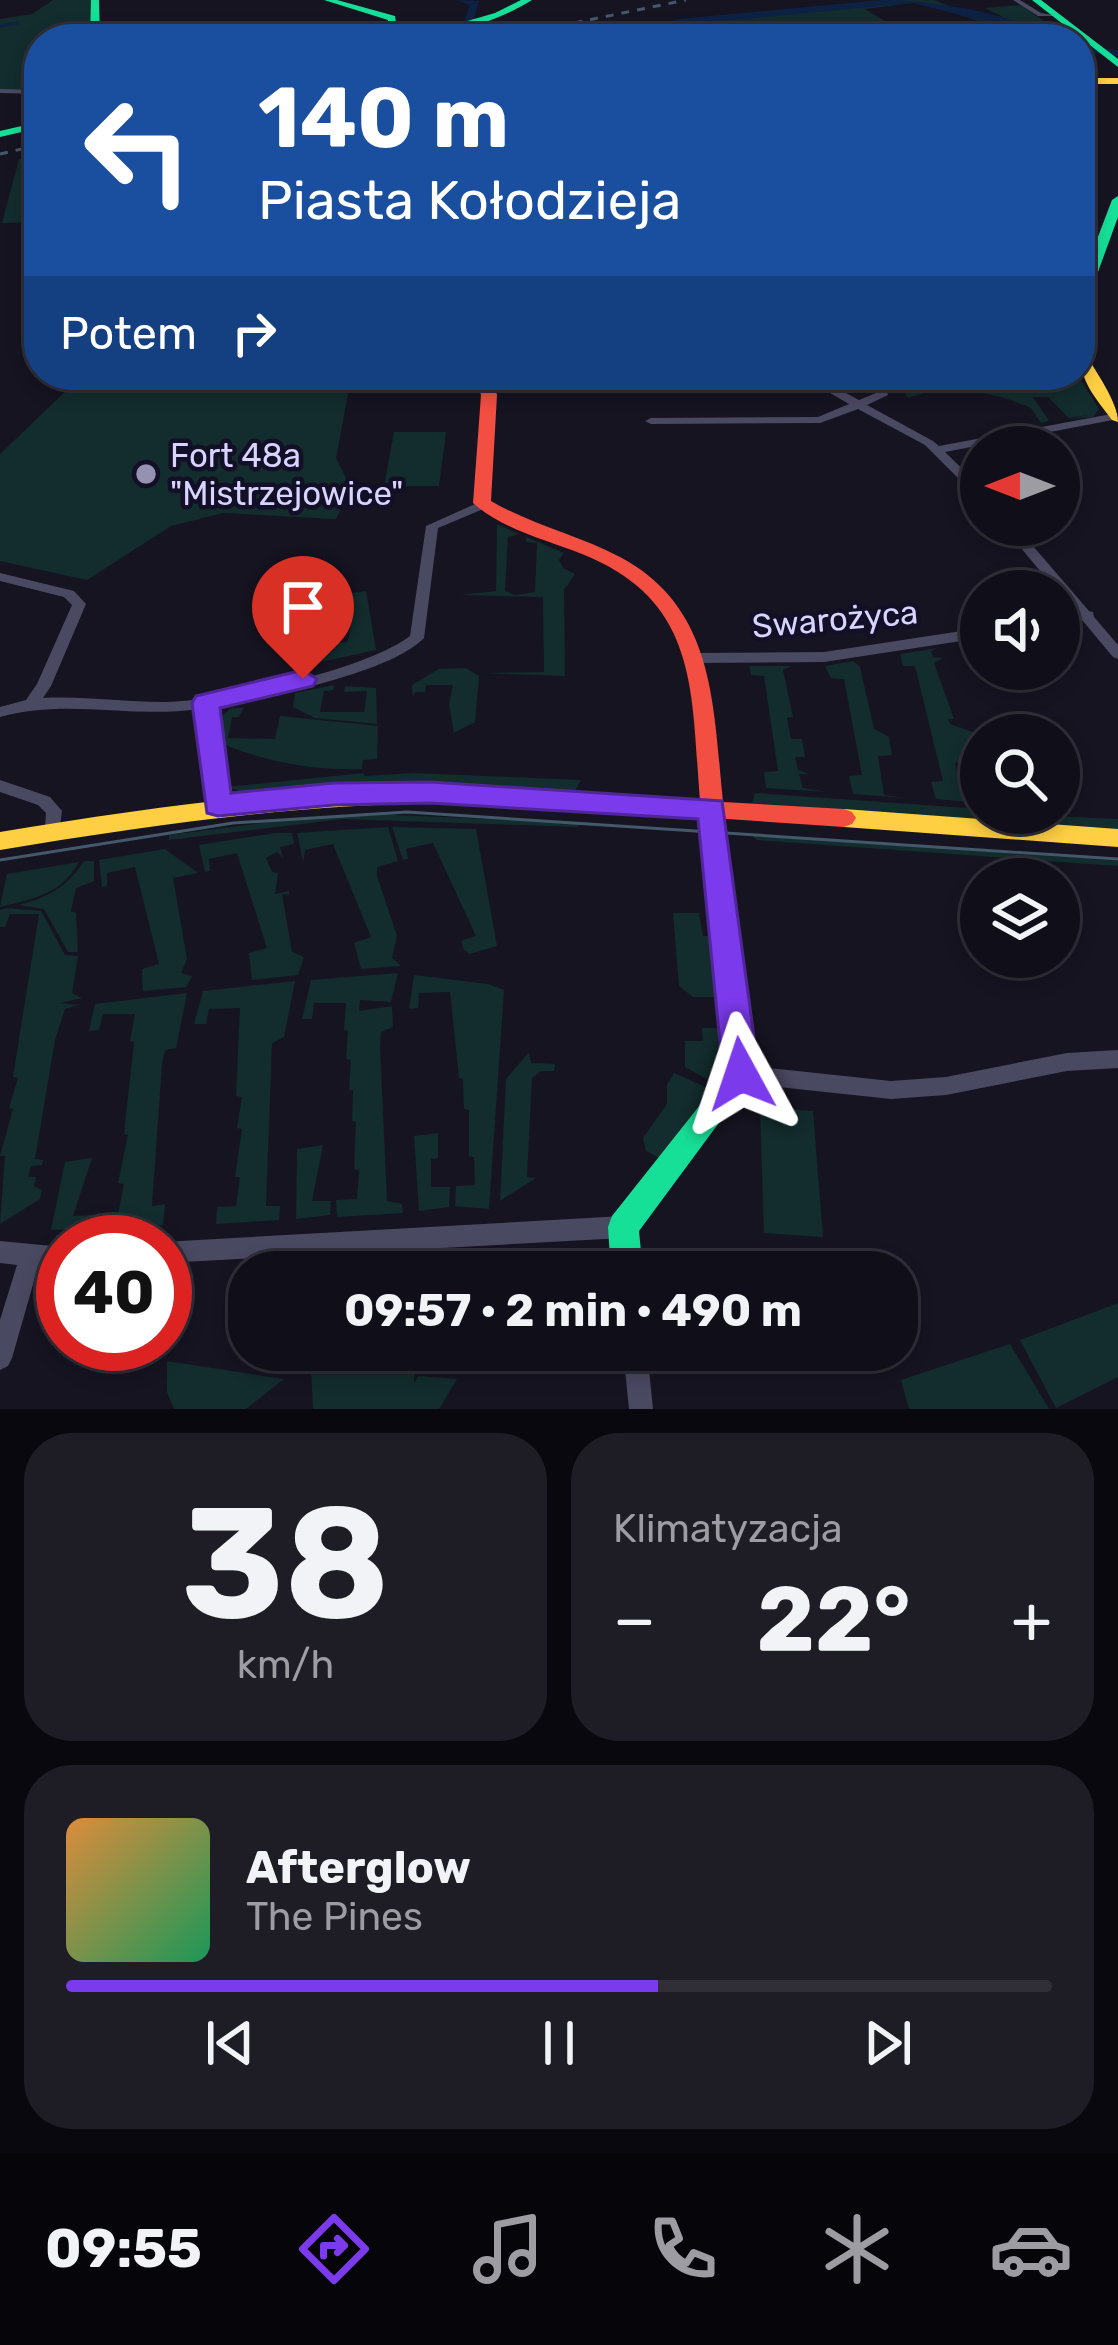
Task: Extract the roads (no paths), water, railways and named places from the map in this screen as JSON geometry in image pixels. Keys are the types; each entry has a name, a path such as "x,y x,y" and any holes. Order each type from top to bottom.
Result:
{"main road":[{"path":"328,0 392,18 393,24"},
{"path":"1036,0 1066,24"},
{"path":"463,24 522,4"},
{"path":"1095,262 1118,200"},
{"path":"1095,387 1118,417"},
{"path":"488,390 484,505 654,582 682,613 695,658 741,1074 623,1227 625,1251"},
{"path":"0,833 53,830 218,805 334,794 430,792 1118,838"}],"street":[{"path":"1016,0 1041,16 1055,16"},
{"path":"833,390 939,450 960,472"},
{"path":"651,421 820,420 883,394 882,390"},
{"path":"939,450 1118,417"},
{"path":"0,712 27,703 206,703 380,662 415,644 432,526 484,505"},
{"path":"1027,546 1118,654"},
{"path":"0,577 69,593 79,604 44,686 27,703"},
{"path":"1080,616 1088,615"},
{"name":"Swarożyca","path":"695,658 824,657 960,636"},
{"path":"206,703 218,805"},
{"path":"0,786 52,807 53,830"},
{"path":"741,1074 891,1090 946,1086 1067,1062 1118,1060"},
{"path":"192,1251 623,1227"},
{"path":"0,1252 36,1257"},
{"path":"0,1358 30,1257"},
{"path":"637,1371 641,1409"}],"waterway":[{"path":"461,0 476,3 468,19 482,24"},
{"path":"674,24 913,0 1009,24"},
{"path":"0,26 18,23"},
{"path":"1095,51 1118,53"}],"tram line":[{"path":"0,860 233,823 407,812 1118,859"}],"railway":[{"path":"569,24 686,0"},
{"path":"0,154 24,148"}],"place":[{"name":"Fort 48a \"Mistrzejowice\"","path":"146,474"}]}
